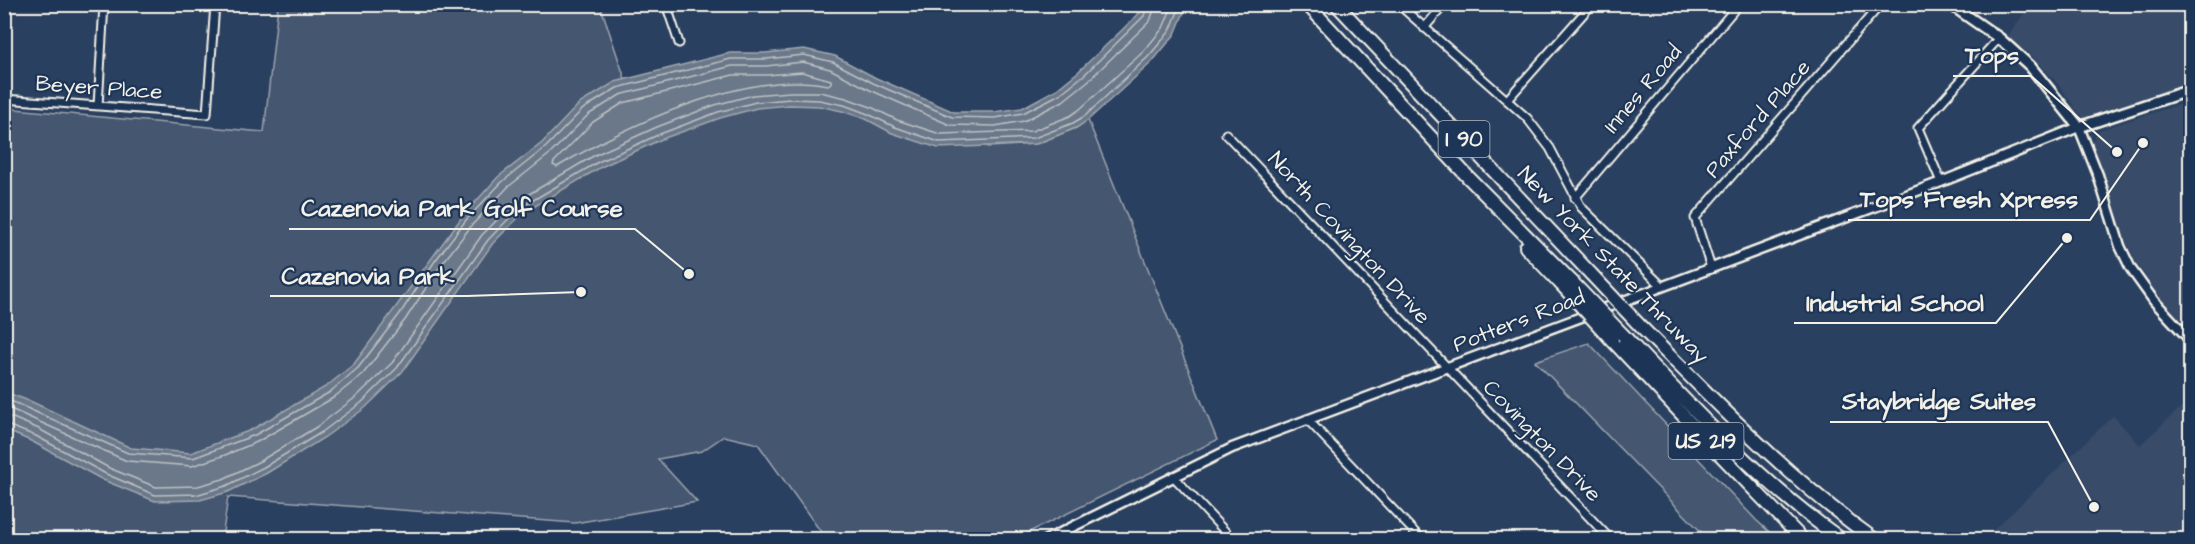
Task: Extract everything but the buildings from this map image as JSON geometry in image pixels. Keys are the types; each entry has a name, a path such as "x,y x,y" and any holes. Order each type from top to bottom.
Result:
{"highway":[{"name":"I 90","path":"1307,4 1468,177"},
{"name":"New York State Thruway","path":"1336,4 1643,329 1744,431 1798,479 1875,540"},
{"name":"US 219","path":"1468,177 1487,205 1618,338 1737,473 1803,540"},
{"name":"New York State Thruway","path":"1618,338 1765,478 1842,540"},
{"path":"1852,523 1882,540"}],"main road":[{"path":"1950,4 1999,38 2030,66 2079,127 2190,90"}],"street":[{"path":"98,106 104,4"},
{"name":"Beyer Place","path":"4,99 207,114 215,4"},
{"path":"666,4 680,43"},
{"path":"1398,4 1539,131 1575,198 1587,213 1662,286"},
{"path":"1424,28 1445,4"},
{"path":"1507,100 1592,4"},
{"name":"Innes Road","path":"1575,198 1739,4"},
{"name":"Paxford Place","path":"1711,268 1695,218 1881,4"},
{"path":"1941,182 1918,128 1999,38"},
{"path":"2079,127 2098,175 2120,246 2131,269 2154,301 2190,340"},
{"name":"Potters Road","path":"1046,540 1059,537 1173,476 1232,448 1941,182 2079,127"},
{"name":"North Covington Drive","path":"1226,134 1446,367"},
{"name":"Covington Drive","path":"1446,367 1611,540"},
{"path":"1307,419 1422,540"},
{"path":"1173,476 1233,540"}],"shaded area":[{"path":"600,4 631,97 828,99 989,147 1036,144 1076,128 1088,120 1217,440 1015,539 826,539 758,444 724,436 702,451 658,459 697,502 575,523 228,497 222,539 5,539 4,108 264,132 278,5"},
{"path":"2030,5 2190,5 2190,84 2082,118 2059,85 2030,54 2007,37"},
{"path":"2190,101 2190,332 2162,301 2135,261 2121,230 2092,142 2099,130"},
{"path":"1589,343 1756,520 1777,539 1708,539 1535,361"},
{"path":"2190,399 2190,539 1984,539 2113,416 2140,445"}],"water":[{"path":"1143,5 1187,5 1175,34 1152,62 1088,120 1076,128 1036,144 938,148 892,133 866,119 842,111 819,106 790,105 757,108 720,118 662,139 601,167 523,213 493,243 402,372 365,408 325,437 267,473 228,492 200,500 155,501 103,480 33,442 5,430 5,392 32,402 131,448 191,453 251,430 327,386 354,364 462,217 498,177 542,143 579,104 615,82 730,53 765,53 804,49 835,56 876,78 954,112 994,112 1022,108 1057,89 1079,71 1140,12"}],"place":[{"name":"Tops Fresh Xpress","path":"2143,143"},
{"name":"Tops","path":"2117,152"},
{"name":"Industrial School","path":"2067,238"},
{"name":"Cazenovia Park Golf Course","path":"689,274"},
{"name":"Cazenovia Park","path":"581,292"},
{"name":"Staybridge Suites","path":"2094,507"}]}
